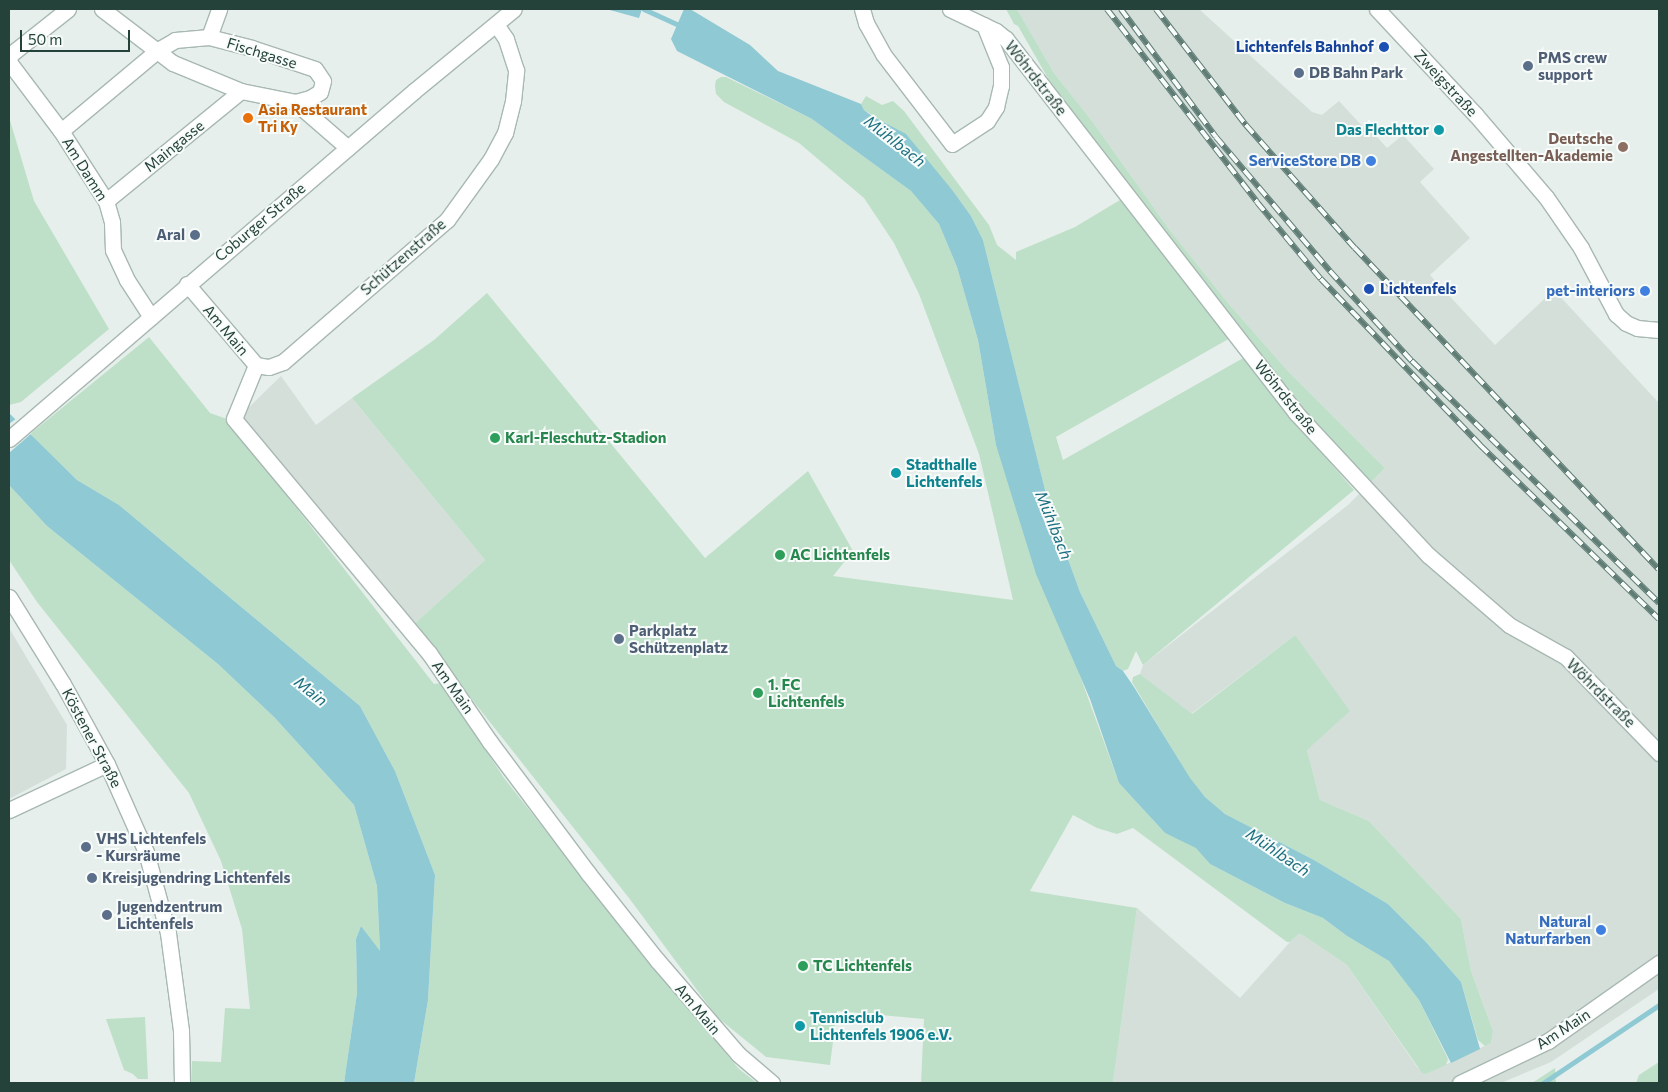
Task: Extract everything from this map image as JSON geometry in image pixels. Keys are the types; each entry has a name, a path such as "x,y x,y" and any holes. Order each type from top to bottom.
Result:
{"street":[{"path":"9,62 10,55 68,9"},
{"path":"102,9 173,63 241,91 295,102 348,148"},
{"path":"209,37 219,9"},
{"name":"Coburger Straße","path":"9,439 128,338 187,284 514,9"},
{"path":"862,9 866,23 883,54 952,144 987,122 996,108 1001,86 1001,67 984,25"},
{"name":"Wöhrdstraße","path":"950,9 984,25 1006,39 1296,413 1421,548 1509,625 1566,657 1659,753"},
{"name":"Zweigstraße","path":"1377,9 1457,94 1546,197 1576,242 1616,314 1626,323 1637,328 1659,330"},
{"name":"Schützenstraße","path":"256,365 269,367 283,362 442,224 492,159 505,133 513,101 516,70 506,39 496,24"},
{"name":"Fischgasse","path":"61,131 158,50 175,40 209,37 252,48 319,72 323,81 320,92 310,98 295,102"},
{"name":"Am Damm","path":"9,62 61,131 106,201 112,222 113,250 127,280 151,317"},
{"name":"Maingasse","path":"106,201 241,91"},
{"name":"Am Main","path":"187,284 256,365 234,419 428,653 507,765 657,960 738,1054 772,1083"},
{"name":"Köstener Straße","path":"9,597 63,684 107,764 131,814 157,888 168,933 181,1031 182,1083"},
{"path":"9,810 107,764"},
{"name":"Am Main","path":"1460,1083 1548,1041 1659,963"}],"shaded area":[{"path":"1017,9 1199,9 1312,112 1322,115 1339,101 1365,129 1368,127 1387,148 1403,135 1434,169 1420,182 1470,238 1430,275 1495,345 1554,290 1659,403 1659,989 1551,1062 1501,1083 1113,1083 1137,908 1240,998 1290,942 1299,934 1304,936 1347,965 1417,1067 1426,1074 1491,1043 1493,1031 1471,971 1461,919 1369,821 1320,800 1307,750 1295,635 1191,714 1140,674 1143,665 1348,505 1385,468 1287,370 1228,303 1169,229 1092,121 1054,73"},
{"path":"281,376 316,425 352,398 485,560 413,625 239,417"},
{"path":"9,628 67,725 66,769 9,799"}],"green space":[{"path":"1006,9 1017,9 1054,73 1092,121 1169,229 1228,303 1287,370 1385,468 1370,483 1322,431 1227,315 1049,80"},
{"name":"1. FC Lichtenfels","path":"726,77 812,119 911,191 939,224 957,267 978,340 996,445 1119,783 1165,833 1196,847 1210,864 1285,903 1323,918 1347,936 1389,961 1419,1000 1448,1059 1446,1065 1426,1074 1422,1073 1347,965 1304,936 1299,934 1290,942 1287,942 1133,828 1117,834 1097,828 1073,815 1030,891 1137,908 1113,1083 921,1083 924,1019 837,1011 830,1065 766,1057 717,1017 629,898 413,625 485,560 352,398 434,340 487,293 705,558 808,471 853,551 833,576 1013,600 979,454 919,294 894,243 864,198 799,143 724,102 716,94 715,86 716,80"},
{"path":"866,96 882,105 893,101 904,111 989,225 997,245 1016,260 1016,252 1075,227 1120,200 1232,337 1056,437 1063,460 1245,357 1354,490 1143,665 1136,651 1128,669 1123,671 1116,666 1080,592 1050,510 983,240 971,216 953,191 897,130 864,110 861,104"},
{"path":"9,117 34,201 109,329 21,402 9,405"},
{"path":"149,337 210,413 227,419 434,684 442,683 504,778 629,937 739,1069 757,1083 414,1083 428,1000 435,875 395,771 360,706 119,505 77,480 30,434"},
{"path":"9,485 47,526 218,664 275,718 354,805 377,886 380,953 361,926 356,939 357,993 344,1083 191,1083 192,1061 221,1062 225,1008 250,1009 242,929 221,861 189,793 37,602 9,560"},
{"path":"1295,635 1350,711 1307,750 1320,800 1369,821 1461,919 1471,971 1493,1031 1491,1043 1485,1046 1478,1040 1461,982 1425,941 1388,904 1314,860 1225,814 1205,797 1190,779 1132,682 1133,677 1140,674 1192,714"},
{"path":"145,1017 148,1079 138,1079 133,1074 124,1070 106,1019"},
{"path":"1659,1062 1659,1083 1636,1083 1639,1075"},
{"path":"1555,1068 1556,1083 1532,1083"}],"water":[{"path":"606,9 642,9 639,18"},
{"path":"684,9 690,9 750,45 778,71 861,104 864,110 872,116 906,134 953,191 971,216 983,240 1050,510 1080,592 1116,666 1123,671 1134,687 1190,778 1205,797 1225,814 1314,860 1388,904 1425,941 1461,982 1480,1049 1451,1063 1419,1000 1389,961 1347,936 1323,918 1285,903 1210,864 1196,848 1165,833 1119,783 1090,699 1036,574 996,445 978,340 957,267 939,224 911,191 812,119 677,51 671,39"},
{"name":"Main","path":"9,413 77,480 119,505 360,706 395,771 435,875 428,1000 414,1083 344,1083 357,993 356,939 361,926 380,951 377,886 354,805 275,718 218,664 47,526 9,485"}],"pier":[{"path":"17,418 32,433 9,453 9,424"}],"waterway":[{"name":"Mühlbach","path":"644,9 681,26"},
{"path":"1543,1083 1659,1005"}],"railway":[{"path":"1107,9 1257,202 1321,279 1480,445 1659,619"},
{"path":"1121,9 1216,137 1330,271 1412,361 1659,603"},
{"path":"1156,9 1246,125 1355,248 1659,569"}],"place":[{"name":"Lichtenfels Bahnhof","path":"1384,47"},
{"name":"PMS crew support","path":"1528,66"},
{"name":"DB Bahn Park","path":"1299,73"},
{"name":"Asia Restaurant Tri Ky","path":"248,118"},
{"name":"Das Flechttor","path":"1439,130"},
{"name":"Deutsche Angestellten-Akademie","path":"1623,147"},
{"name":"ServiceStore DB","path":"1371,161"},
{"name":"Aral","path":"195,235"},
{"name":"Lichtenfels","path":"1369,289"},
{"name":"pet-interiors","path":"1645,291"},
{"name":"Karl-Fleschutz-Stadion","path":"495,438"},
{"name":"Stadthalle Lichtenfels","path":"896,473"},
{"name":"AC Lichtenfels","path":"780,555"},
{"name":"Parkplatz Schützenplatz","path":"619,639"},
{"name":"1. FC Lichtenfels","path":"758,693"},
{"name":"VHS Lichtenfels - Kursräume","path":"86,847"},
{"name":"Kreisjugendring Lichtenfels","path":"92,878"},
{"name":"Jugendzentrum Lichtenfels","path":"107,915"},
{"name":"Natural Naturfarben","path":"1601,930"},
{"name":"TC Lichtenfels","path":"803,966"},
{"name":"Tennisclub Lichtenfels 1906 e.V.","path":"800,1026"}]}
